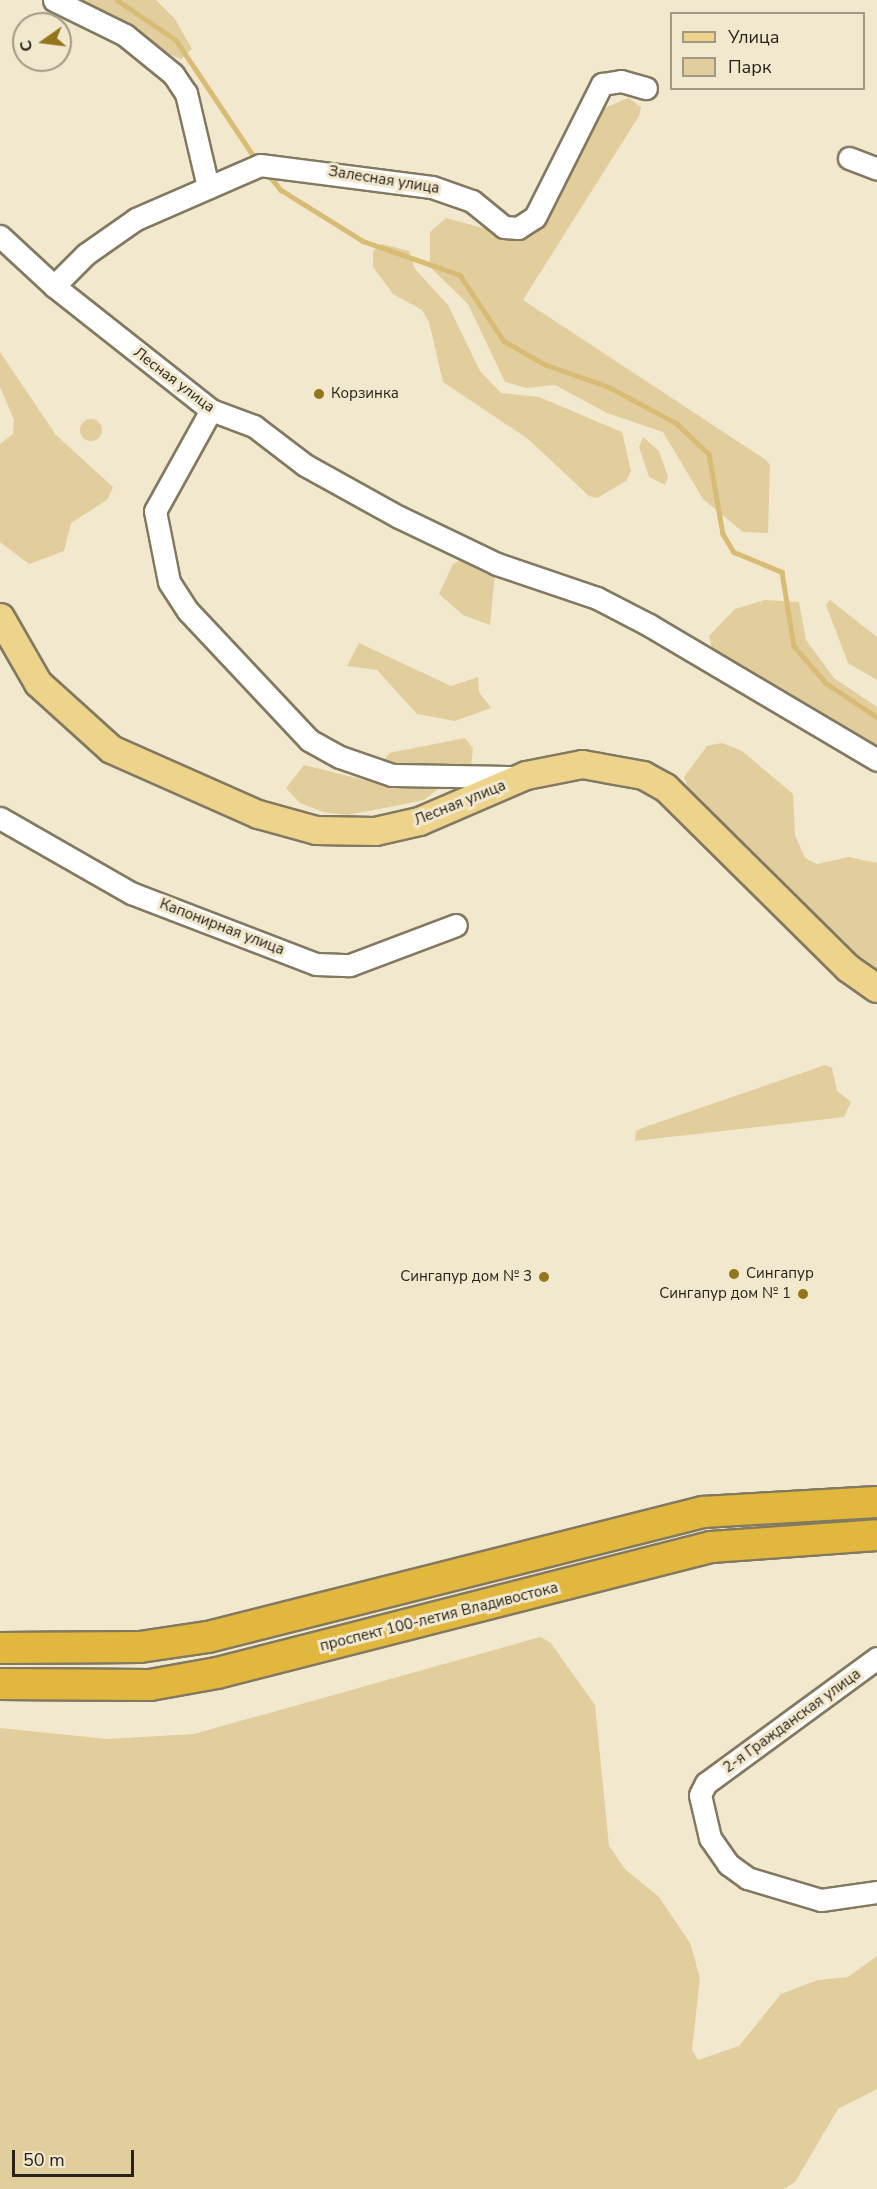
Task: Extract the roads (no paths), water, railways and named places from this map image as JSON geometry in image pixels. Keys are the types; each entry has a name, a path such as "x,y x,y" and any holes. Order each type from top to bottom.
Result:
{"highway":[{"path":"0,1648 140,1647 208,1637 703,1512 877,1502"},
{"name":"проспект 100-летия Владивостока","path":"0,1684 150,1685 217,1673 711,1547 877,1535"}],"main road":[{"name":"Лесная улица","path":"0,617 38,683 111,749 258,814 316,830 375,831 419,821 526,776 582,764 619,766 665,787 848,968 877,988"}],"street":[{"path":"54,0 125,35 173,74 186,93 208,187"},
{"name":"Залесная улица","path":"54,286 108,237 170,201 260,165 292,165 450,191 472,201 504,227 518,228 535,218 602,84 621,81 646,88"},
{"path":"849,158 877,169"},
{"name":"Лесная улица","path":"0,236 54,286 211,410 254,426 305,465 399,517 497,564 597,598 649,625 877,760"},
{"path":"211,410 155,511 169,582 188,611 309,740 358,766 438,778 526,776"},
{"name":"Капонирная улица","path":"0,818 131,892 316,964 350,964 456,925"},
{"name":"2-я Гражданская улица","path":"877,1658 706,1783 701,1815 710,1838 728,1864 747,1878 821,1900 877,1892"}],"waterway":[{"path":"117,0 176,40 257,161"},
{"path":"268,174 281,190 363,241 460,275 504,341 544,364 609,387 676,423 709,454 723,534 734,552 782,572 794,646 826,683 877,717"}],"place":[{"name":"Корзинка","path":"319,394"},
{"name":"Сингапур","path":"734,1274"},
{"name":"Сингапур дом № 3","path":"544,1277"},
{"name":"Сингапур дом № 1","path":"803,1294"}]}
